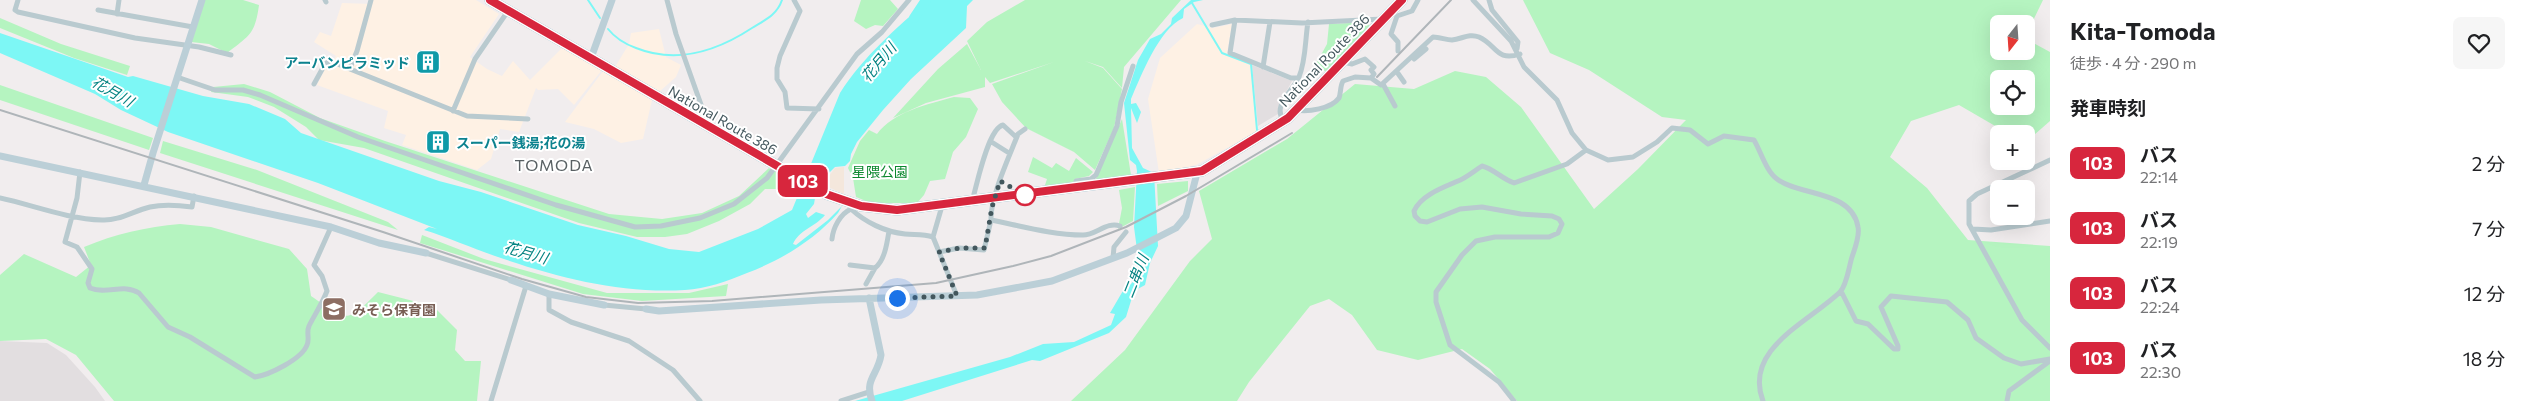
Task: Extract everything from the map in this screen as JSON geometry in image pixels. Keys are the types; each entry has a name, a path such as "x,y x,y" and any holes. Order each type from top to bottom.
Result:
{"highway":[{"name":"National Route 386","path":"490,0 779,168 838,200 851,206 897,210 942,206 1197,173 1284,121 1402,0"}],"street":[{"path":"18,0 15,10 18,12 135,38 188,45 231,55"},
{"path":"117,14 119,0"},
{"path":"144,186 202,0"},
{"path":"350,68 357,51 371,0"},
{"path":"591,58 612,0"},
{"path":"668,0 704,114 704,124"},
{"path":"794,0 800,11 780,56 777,79 785,92 787,108 819,109"},
{"path":"177,78 215,90 243,90 260,95 316,121 405,154 556,204 635,227 689,221 712,214 734,204 749,194 779,168 857,54 882,32 909,0"},
{"path":"1398,51 1398,42 1391,34 1397,16 1412,11 1418,0"},
{"path":"1473,0 1518,52 1524,67 1557,100 1572,133 1586,150 1608,160 1633,156 1657,142 1672,128 1690,130 1708,144 1724,136 1754,140 1776,179 1790,186 1825,195 1840,202 1853,216 1858,227 1857,240 1841,291 1767,355 1760,374 1760,390 1763,401"},
{"path":"1489,0 1492,10 1518,42 1518,52"},
{"path":"98,10 193,28"},
{"path":"453,111 474,59 508,11"},
{"path":"1212,25 1235,20 1308,22 1384,19"},
{"path":"1235,20 1230,53 1291,78 1299,78"},
{"path":"1264,67 1270,22"},
{"path":"1284,121 1281,118 1280,106 1299,78 1308,22"},
{"path":"1295,110 1303,112 1331,104 1339,96 1343,81 1348,78 1371,78 1377,84 1383,84 1425,47 1433,37 1455,40 1477,36 1500,55 1507,57 1518,52"},
{"path":"1425,47 1432,44"},
{"path":"1343,62 1352,64 1365,59 1374,67 1371,70 1374,74 1371,78"},
{"path":"314,84 325,64 330,61 467,116 528,119"},
{"path":"1075,189 1076,180 1091,179 1096,175 1117,126 1121,102 1133,66"},
{"path":"1397,72 1404,82"},
{"path":"1383,84 1395,106"},
{"path":"939,252 959,248 984,250 994,199 1009,153 1017,142 1016,136 1001,125 990,140 974,194"},
{"path":"1016,136 1025,128"},
{"path":"990,140 1009,153"},
{"path":"1514,401 1499,382 1450,345 1436,302 1436,292 1462,255 1476,241 1495,236 1549,237 1558,232 1562,224 1559,219 1552,216 1521,214 1482,207 1460,209 1427,222 1420,221 1415,216 1414,211 1425,198 1482,166 1489,168 1500,177 1514,183 1567,164 1586,150"},
{"path":"0,156 194,196 330,227 379,243 426,253 549,294 604,305 659,311 868,298 957,296 1027,288 1052,281 1127,253 1169,233 1186,216 1197,173"},
{"path":"2050,160 1991,187 1969,201 1968,215 1969,224 2022,320 2050,348"},
{"path":"80,172 77,198 65,242 77,247 92,269 88,283 90,288 102,292 126,288 134,289 168,328 190,337 255,377 271,374 301,354 306,348 309,341 309,327 327,291 322,276 314,265 330,227"},
{"path":"0,198 72,216 103,220 133,214 149,207 174,205 192,207 194,196"},
{"path":"832,240 835,227 851,206 863,220 890,230 933,237"},
{"path":"942,206 933,237 957,296"},
{"path":"991,220 1060,234 1085,236 1110,226 1120,226"},
{"path":"1973,229 1991,230 2050,221"},
{"path":"866,284 884,256 890,230"},
{"path":"1113,258 1114,247 1126,232"},
{"path":"850,265 875,268"},
{"path":"491,401 526,286"},
{"path":"1841,291 1856,321 1868,324 1894,349 1898,349 1898,346 1880,307 1891,296 1909,296 1947,302 1968,320 1976,338 2004,358 2021,364 2050,360"},
{"path":"549,294 549,310 572,322 629,342 673,370 700,401"},
{"path":"868,298 881,355 880,362 870,380 869,392 872,401"},
{"path":"2007,401 2009,391 2050,360"},
{"path":"841,401 869,392"}],"shaded area":[{"path":"373,0 476,0 499,14 470,57 487,69 502,76 513,61 530,80 562,48 602,70 574,105 558,89 538,90 536,88 519,132 500,129 491,159 477,170 402,145 406,135 384,128 388,111 317,85 327,65 331,64 336,56 314,42 320,32 331,36 342,3 372,4"},
{"path":"1197,24 1213,28 1232,24 1227,53 1252,66 1258,131 1196,165 1159,173 1148,99 1160,58"},
{"path":"659,29 666,57 681,65 676,77 659,92 615,67 629,44 631,33"},
{"path":"1252,65 1292,81 1279,105 1278,114 1258,126"},
{"path":"603,71 652,100 643,139 621,143 594,129 565,122"},
{"path":"0,341 47,343 66,355 105,401 0,401"}],"green space":[{"path":"205,0 243,0 259,5 256,22 250,33 227,53 209,44 191,42"},
{"path":"861,0 890,0 898,9 883,26 875,25 866,29 854,21"},
{"path":"1025,0 1181,0 1124,67 1122,88 1103,67 1085,61 1103,68 1122,89 1114,128 1095,170 1074,152 1026,128 1002,102 992,84 1054,62 990,83 985,77 985,87 926,103 893,118 938,69 967,44 981,70 967,41 987,22"},
{"path":"1523,0 2043,0 2035,16 1990,15 1990,60 2035,60 2035,44 2050,52 2050,121 2035,134 2035,125 1993,125 1959,105 1911,121 1890,157 1927,188 1968,240 2050,246 2050,401 1517,401 1490,369 1462,349 1418,360 1377,350 1352,315 1329,299 1310,306 1249,382 1237,401 1071,401 1125,350 1190,261 1212,239 1199,191 1287,139 1355,84 1414,89 1455,71 1486,77 1521,107 1594,209 1638,169 1686,120 1662,117 1589,70 1550,53"},
{"path":"0,18 61,44 130,66 127,75 74,58 0,28"},
{"path":"1369,22 1369,26 1326,72 1316,64 1327,44 1329,24"},
{"path":"244,84 270,92 320,118 609,214 662,219 702,213 739,196 769,168 793,183 786,189 765,189 750,204 719,221 687,234 665,237 637,237 579,223 364,148 319,140 306,127 274,107 248,97 211,92 213,87"},
{"path":"0,85 153,138 149,150 0,100"},
{"name":"星隈公園","path":"954,97 970,98 978,109 966,137 953,152 945,179 930,181 924,195 917,203 871,203 856,197 853,178 848,168 860,141 869,130 877,134 884,126 902,114"},
{"path":"1122,119 1131,175 1095,181"},
{"path":"163,141 257,170 388,222 398,230 160,153"},
{"path":"1033,157 1052,168 1056,163 1069,171 1076,158 1093,172 1089,176 1075,179 1072,184 1044,188 1047,179 1028,172"},
{"path":"1188,181 1188,191 1158,206 1157,184"},
{"path":"1135,187 1133,221 1118,229 1122,208 1119,190"},
{"path":"180,224 211,227 289,249 307,269 311,296 332,311 346,316 359,310 378,292 433,306 457,330 455,350 465,361 481,361 477,401 114,401 76,355 46,339 0,341 0,275 24,254 76,277 91,265 84,247 107,238 131,232"},
{"path":"422,235 484,259 607,293 689,293 728,284 726,296 642,301 583,294 420,243"}],"sand":[{"path":"844,167 844,194 819,183 819,180 829,176 835,168"}],"water":[{"path":"929,0 973,0 967,6 966,28 911,79 883,110 857,142 850,161 845,166 835,167 818,180 814,204 806,214 808,218 816,212 825,215 799,235 793,244 796,245 828,220 842,206 838,213 807,241 784,256 747,273 716,284 685,290 661,291 612,287 541,271 495,256 424,230 429,227 437,229 318,183 168,132 121,110 95,94 0,53 0,33 128,77 133,76 203,96 249,104 285,119 301,133 439,181 481,192 578,225 626,236 669,249 699,252 758,229 792,210 840,93 870,55"},
{"name":"二串川","path":"1191,0 1203,0 1194,2 1184,9 1183,18 1166,32 1152,54 1131,99 1131,104 1136,103 1141,112 1137,123 1131,108 1132,148 1143,168 1154,173 1158,246 1150,263 1145,285 1134,291 1126,317 1109,333 1040,361 1032,360 902,401 855,401 1010,357 1043,344 1074,342 1111,325 1115,314 1110,313 1124,289 1132,283 1139,265 1134,227 1137,171 1136,165 1130,160 1124,103 1138,60 1150,39 1161,34 1171,24 1172,18"}],"waterway":[{"path":"588,0 600,18"},
{"path":"608,29 624,43 651,53 666,55 696,53 725,43 770,17 777,10 782,0"},
{"name":"花月川","path":"914,18 926,0"},
{"path":"1192,3 1222,53 1251,64 1257,130"}],"railway":[{"path":"1377,77 1451,0"},
{"path":"0,110 383,232 522,279 586,297 638,303 712,301 936,283 1013,266 1051,256 1126,227 1186,196 1292,133"}],"bus line":[{"name":"103","path":"490,0 812,187 861,206 897,210 923,209 1192,174 1202,171 1288,118 1402,0"}],"place":[{"name":"アーバンピラミッド","path":"428,62"},
{"name":"スーパー銭湯;花の湯","path":"438,142"},
{"name":"みそら保育園","path":"334,309"}],"district":[{"name":"TOMODA","path":"554,164"}],"route":[{"path":"897,298 957,296 939,252 959,248 984,250 992,207 1000,181 1025,195"}]}
